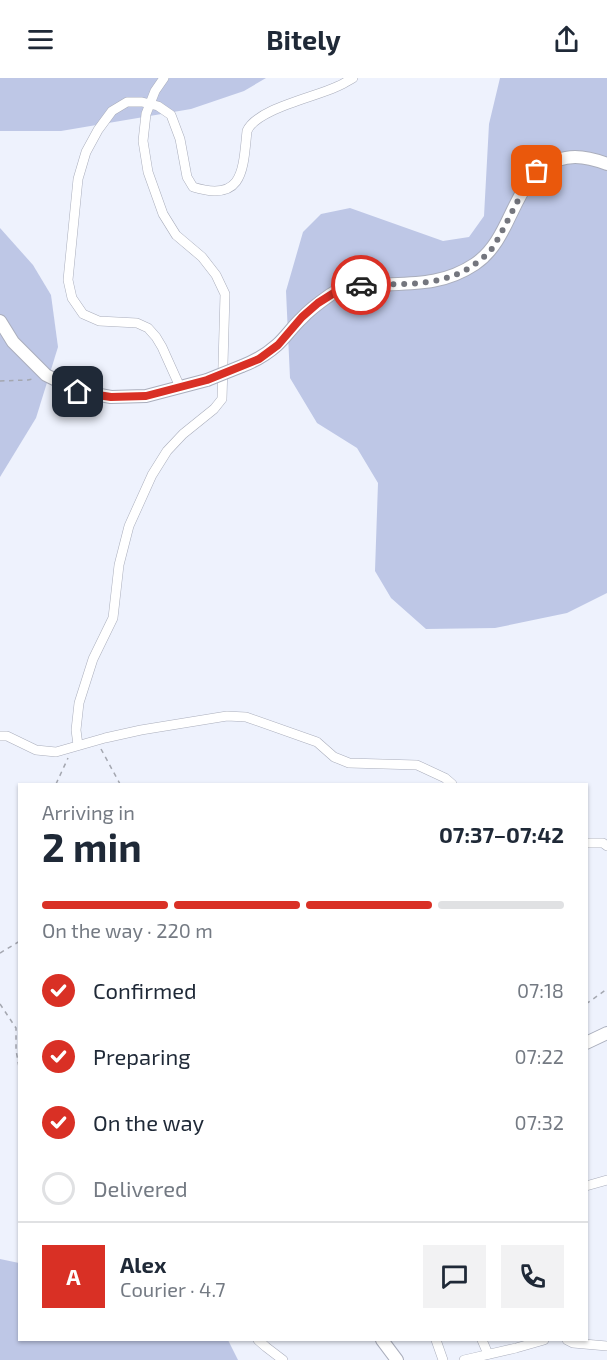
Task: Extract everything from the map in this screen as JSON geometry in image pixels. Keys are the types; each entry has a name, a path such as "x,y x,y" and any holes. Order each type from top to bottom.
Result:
{"street":[{"path":"75,746 79,703 93,659 113,618 119,565 129,526 152,475 167,451 222,399 225,294 216,275 202,257 176,235 163,214 148,172 143,141 146,114 164,78"},
{"path":"180,387 162,347 148,328 137,323 99,321 83,314 72,298 68,280 78,179 86,152 98,130 112,111 127,102 142,102 158,106 171,116 180,139 188,177 193,187 215,192 225,190 237,183 243,167 249,125 265,114 337,87 353,78"},
{"path":"0,321 12,342 46,375 78,392 111,397 146,396 207,380 259,359 278,345 302,317 318,303 345,286 424,283 444,280 459,273 492,250 524,187 537,171 550,162 566,157 584,158 607,164"},
{"path":"0,736 7,736 36,750 56,752 141,730 227,716 246,717 317,742 334,757 349,763 417,765 451,783"},
{"path":"588,843 603,843 607,846"},
{"path":"588,1042 607,1033"},
{"path":"588,1185 607,1180"},
{"path":"259,1341 283,1360"},
{"path":"383,1341 397,1360"},
{"path":"436,1341 443,1360"},
{"path":"482,1341 488,1354"},
{"path":"465,1360 540,1341"},
{"path":"569,1341 607,1346"}],"path":[{"path":"0,381 28,380 46,375"},
{"path":"96,740 119,783"},
{"path":"56,783 75,746"},
{"path":"0,953 18,942"},
{"path":"588,1003 607,989"},
{"path":"0,1004 16,1029 18,1068"}],"shaded area":[{"path":"0,78 266,78 244,91 191,109 61,131 0,131"},
{"path":"500,78 607,78 607,593 567,613 495,628 426,629 391,598 375,571 378,483 357,448 317,423 290,378 286,291 303,232 321,214 350,208 443,241 469,237 484,216 489,124"},
{"path":"0,228 33,265 51,295 58,347 36,418 0,477"},
{"path":"0,1259 18,1263 18,1341 228,1341 238,1360 0,1360"}],"way so far":[{"path":"361,285 444,280 476,263 492,250 524,187 537,171"}],"route":[{"path":"78,392 111,397 146,396 207,380 259,359 278,345 302,317 318,303 345,286 361,285"}]}
